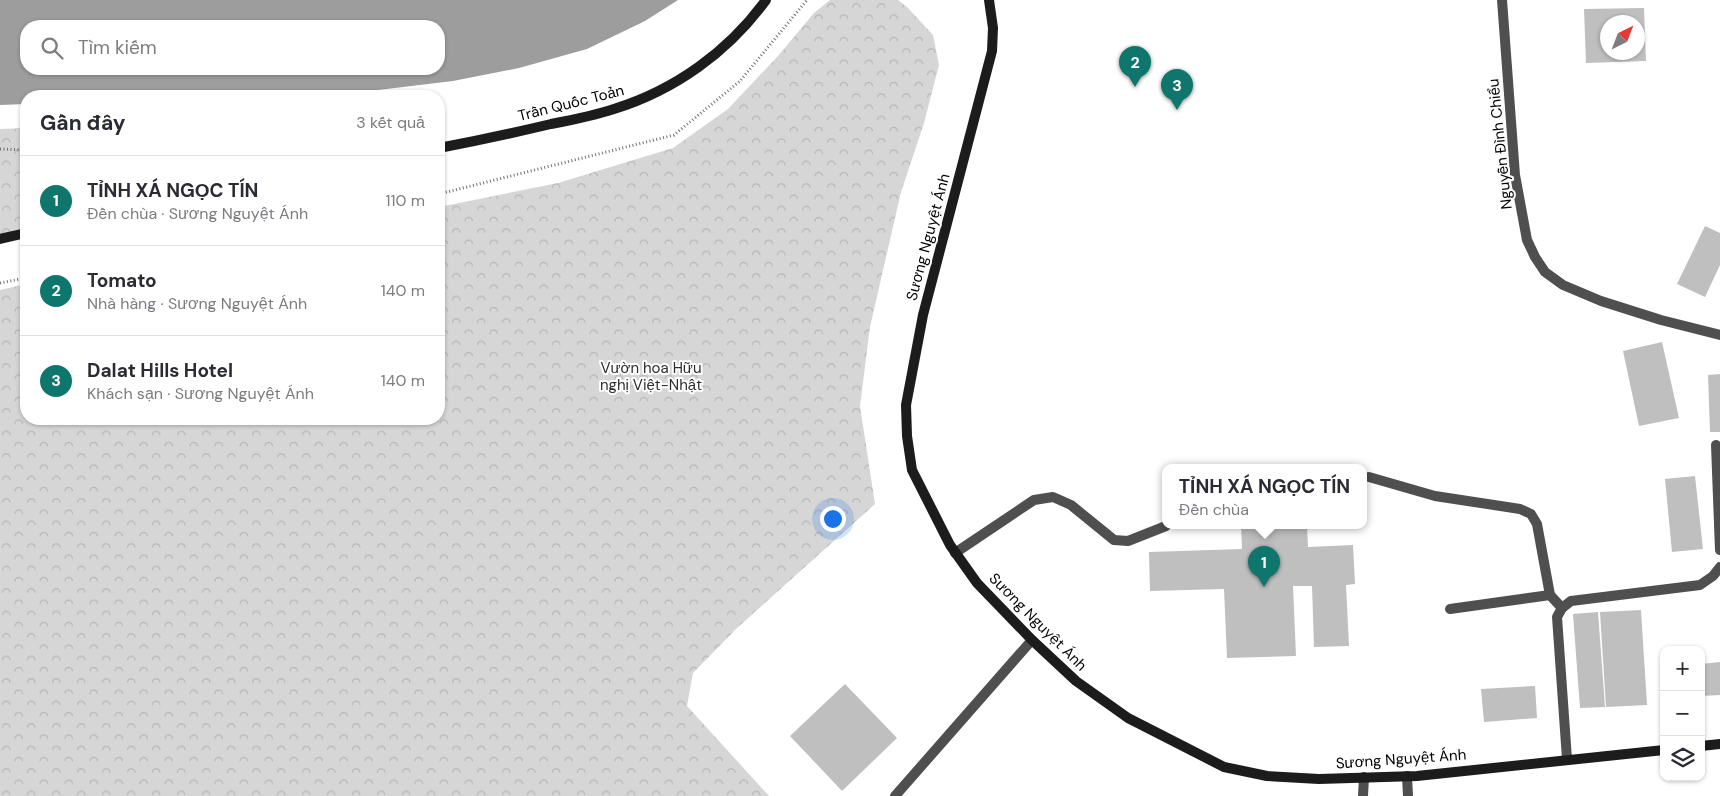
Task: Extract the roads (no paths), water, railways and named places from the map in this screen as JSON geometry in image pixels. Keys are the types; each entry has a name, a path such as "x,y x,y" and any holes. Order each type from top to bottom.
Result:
{"main road":[{"name":"Trần Quốc Toản","path":"445,147 613,110 640,100 682,79 713,57 736,36 766,0"},
{"name":"Sương Nguyệt Ánh","path":"989,0 993,28 992,51 923,314 906,405 912,470 927,503 955,553 977,583 1032,640 1076,681 1128,718 1224,767 1267,776 1319,779 1407,776 1660,750"},
{"path":"0,239 20,234"},
{"path":"1705,746 1720,744"}],"street":[{"name":"Nguyễn Đình Chiểu","path":"1502,0 1515,175 1527,240 1535,257 1545,272 1563,285 1601,301 1661,320 1720,335"},
{"path":"1716,446 1720,550"},
{"path":"1369,477 1435,496 1520,509 1531,514 1537,524 1550,595 1562,608"},
{"path":"955,553 1034,500 1053,497 1071,505 1114,540 1128,541 1162,528"},
{"path":"1567,759 1557,617 1562,608 1571,601 1700,585 1713,576 1720,567"},
{"path":"1450,608 1550,595"},
{"path":"895,796 1032,640"},
{"path":"1407,776 1408,796"},
{"path":"1363,796 1364,777"}],"place":[{"name":"Tomato","path":"1135,87"},
{"name":"Dalat Hills Hotel","path":"1177,110"},
{"name":"TỈNH XÁ NGỌC TÍN","path":"1264,587"}],"park label":[{"name":"Vườn hoa Hữu nghị Việt-Nhật","path":"651,376"}]}
